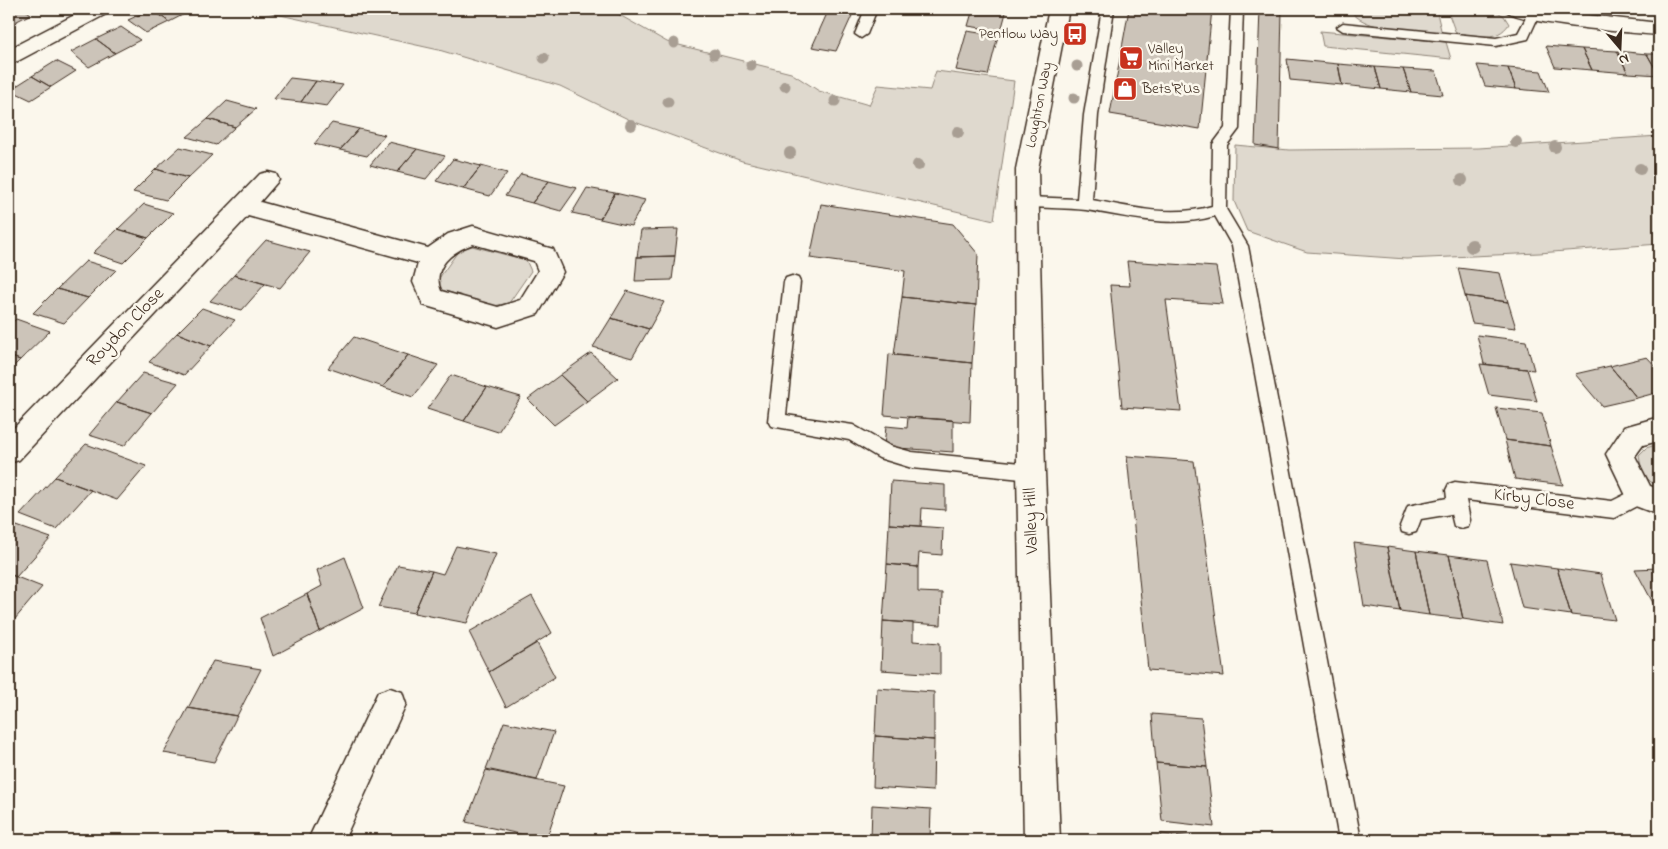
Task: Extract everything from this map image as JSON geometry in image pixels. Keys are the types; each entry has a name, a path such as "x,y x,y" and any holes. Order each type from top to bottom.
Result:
{"street":[{"path":"9,56 100,9"},
{"name":"Loughton Way","path":"1028,202 1027,169 1059,9"},
{"path":"1514,9 1533,15 1659,29"},
{"name":"Roydon Close","path":"9,451 268,180"},
{"name":"Valley Hill","path":"1028,202 1030,472 1042,840"},
{"path":"243,206 432,258"},
{"path":"473,235 544,255 551,272 529,306 498,317 432,298 425,281 432,258 458,239 473,235"},
{"name":"Kirby Close","path":"1650,498 1620,454 1634,436 1659,429"},
{"path":"326,840 390,704"}],"lane":[{"path":"861,34 871,9"},
{"path":"1084,204 1091,115 1108,9"},
{"path":"1237,9 1232,129 1220,144 1219,209 1240,246 1350,840"},
{"path":"1342,27 1496,42 1523,36 1533,15"},
{"path":"1028,202 1084,204 1165,218 1200,216 1219,209"},
{"path":"792,282 777,421 853,434 885,453 912,460 1030,472"},
{"name":"Kirby Close","path":"1409,526 1415,512 1459,513 1455,490 1614,510 1650,498"}],"shaded area":[{"path":"253,9 609,9 667,42 791,73 819,91 869,105 878,85 930,90 936,71 1014,81 994,220 742,161 632,121 560,86 439,50"},
{"path":"1350,9 1388,9 1437,13 1442,34 1378,26 1356,17"},
{"path":"1447,9 1493,9 1504,16 1509,24 1504,30 1493,35 1460,34 1455,31"},
{"path":"1320,31 1446,42 1451,59 1323,46"},
{"path":"1659,136 1659,244 1539,253 1406,259 1307,252 1247,231 1234,201 1235,145 1289,150 1479,148"},
{"path":"472,246 526,260 531,271 509,303 494,306 442,290 437,281 459,250"},
{"path":"1659,444 1659,487 1644,474 1639,455 1646,448"}],"building":[{"path":"9,9 24,9 31,14 9,25"},
{"path":"152,9 190,9 192,10 169,22"},
{"path":"152,9 169,22 146,33 128,20"},
{"path":"829,9 855,9 836,51 812,47"},
{"path":"973,9 1007,9 1001,31 968,26"},
{"path":"1129,9 1212,9 1200,129 1110,114"},
{"path":"1260,9 1282,9 1279,149 1255,145"},
{"path":"121,27 140,40 115,53 96,39"},
{"path":"967,31 998,36 988,75 956,70"},
{"path":"96,39 115,53 89,67 71,52"},
{"path":"1546,46 1582,49 1592,70 1555,67"},
{"path":"1582,49 1617,51 1628,73 1592,70"},
{"path":"1617,51 1647,54 1659,75 1628,73"},
{"path":"1647,54 1659,54 1659,75"},
{"path":"1287,59 1338,64 1342,85 1290,80"},
{"path":"56,61 76,71 51,87 32,76"},
{"path":"1338,64 1375,67 1381,89 1342,85"},
{"path":"1477,65 1508,68 1516,89 1485,86"},
{"path":"1375,67 1403,69 1411,92 1381,89"},
{"path":"1508,68 1541,71 1549,92 1516,89"},
{"path":"1403,69 1436,71 1443,95 1411,92"},
{"path":"32,76 51,87 31,100 10,90"},
{"path":"290,78 316,81 301,102 274,99"},
{"path":"316,81 343,85 327,106 301,102"},
{"path":"227,101 256,109 235,127 208,119"},
{"path":"208,119 235,127 216,145 187,137"},
{"path":"332,123 359,129 340,150 314,144"},
{"path":"359,129 385,135 367,156 340,150"},
{"path":"389,142 417,149 397,172 370,165"},
{"path":"180,147 212,155 188,178 156,169"},
{"path":"417,149 445,156 426,179 397,172"},
{"path":"453,159 481,166 463,189 436,181"},
{"path":"481,166 507,173 490,196 463,189"},
{"path":"156,169 188,178 166,200 133,192"},
{"path":"521,174 549,181 532,203 505,196"},
{"path":"549,181 577,188 561,211 532,203"},
{"path":"587,188 615,193 600,219 572,213"},
{"path":"615,193 645,200 631,226 600,219"},
{"path":"144,204 173,213 148,238 118,229"},
{"path":"821,204 953,224 978,254 976,305 902,297 905,271 810,258"},
{"path":"118,229 148,238 123,263 93,253"},
{"path":"678,229 675,256 637,257 641,230"},
{"path":"266,240 310,252 280,288 234,275"},
{"path":"675,256 672,280 635,281 637,257"},
{"path":"86,261 116,270 88,298 57,289"},
{"path":"1127,261 1216,267 1223,304 1166,300 1181,411 1122,407 1110,285 1130,286"},
{"path":"1458,268 1500,273 1508,302 1465,296"},
{"path":"234,275 265,284 242,310 210,301"},
{"path":"57,289 88,298 64,323 33,313"},
{"path":"627,291 664,302 649,329 611,318"},
{"path":"1465,296 1508,302 1516,328 1472,323"},
{"path":"902,297 976,305 972,363 894,355"},
{"path":"202,308 235,320 211,346 177,333"},
{"path":"611,318 649,329 632,358 593,347"},
{"path":"16,319 50,331 20,360 9,356 9,326"},
{"path":"177,333 211,346 184,375 149,362"},
{"path":"1477,335 1526,341 1534,370 1484,364"},
{"path":"354,337 408,355 383,387 328,368"},
{"path":"591,353 618,378 587,401 560,375"},
{"path":"889,354 972,363 970,422 884,415"},
{"path":"408,355 438,365 413,397 383,387"},
{"path":"9,356 20,360 9,371"},
{"path":"1647,357 1659,370 1659,392 1637,398 1610,366"},
{"path":"1480,364 1527,369 1537,401 1489,395"},
{"path":"1610,366 1637,398 1602,406 1575,374"},
{"path":"143,373 178,383 152,413 117,402"},
{"path":"451,375 487,387 464,421 427,409"},
{"path":"560,375 587,401 554,425 528,399"},
{"path":"487,387 521,397 498,432 464,421"},
{"path":"117,402 152,413 124,446 89,435"},
{"path":"1496,408 1542,413 1551,446 1505,440"},
{"path":"908,417 953,420 953,452 884,447 886,426 907,428"},
{"path":"1505,440 1551,446 1563,485 1515,479"},
{"path":"86,444 146,466 117,500 55,477"},
{"path":"1127,456 1194,461 1224,676 1148,670"},
{"path":"55,477 91,490 56,529 20,515"},
{"path":"891,481 945,485 945,510 922,508 921,526 889,524"},
{"path":"11,524 51,538 16,577 9,574 9,526"},
{"path":"889,524 943,528 942,555 919,553 918,567 887,564"},
{"path":"1354,543 1387,547 1400,611 1364,606"},
{"path":"456,546 496,554 467,623 414,613 432,571 443,574"},
{"path":"1387,547 1416,551 1429,615 1400,611"},
{"path":"1416,551 1449,555 1463,619 1429,615"},
{"path":"1449,555 1487,560 1503,625 1463,619"},
{"path":"345,557 364,608 320,631 307,594 322,586 317,570"},
{"path":"1510,562 1557,568 1571,615 1522,608"},
{"path":"887,564 918,567 918,592 942,593 941,625 883,621"},
{"path":"398,565 432,571 414,613 378,607"},
{"path":"1557,568 1601,574 1615,620 1571,615"},
{"path":"1659,568 1659,614 1635,569"},
{"path":"9,574 42,587 9,626"},
{"path":"307,594 320,631 273,656 260,618"},
{"path":"532,596 552,633 489,672 469,632"},
{"path":"883,621 913,623 913,641 940,643 940,674 881,670"},
{"path":"537,643 555,677 506,707 489,672"},
{"path":"213,661 261,669 237,716 188,708"},
{"path":"877,688 934,692 934,740 875,736"},
{"path":"188,708 237,716 214,762 164,753"},
{"path":"1152,714 1201,718 1207,767 1156,763"},
{"path":"504,722 554,732 537,780 486,769"},
{"path":"875,736 934,740 933,791 873,787"},
{"path":"1156,763 1207,767 1214,827 1162,821"},
{"path":"486,770 564,786 546,840 466,822"},
{"path":"872,805 931,809 930,840 871,840"},
{"path":"1161,834 1215,839 1215,840 1161,840"}],"place":[{"name":"Pentlow Way","path":"1075,34"},
{"name":"Valley Mini Market","path":"1131,58"},
{"name":"Bets'R'Us","path":"1125,89"}]}
